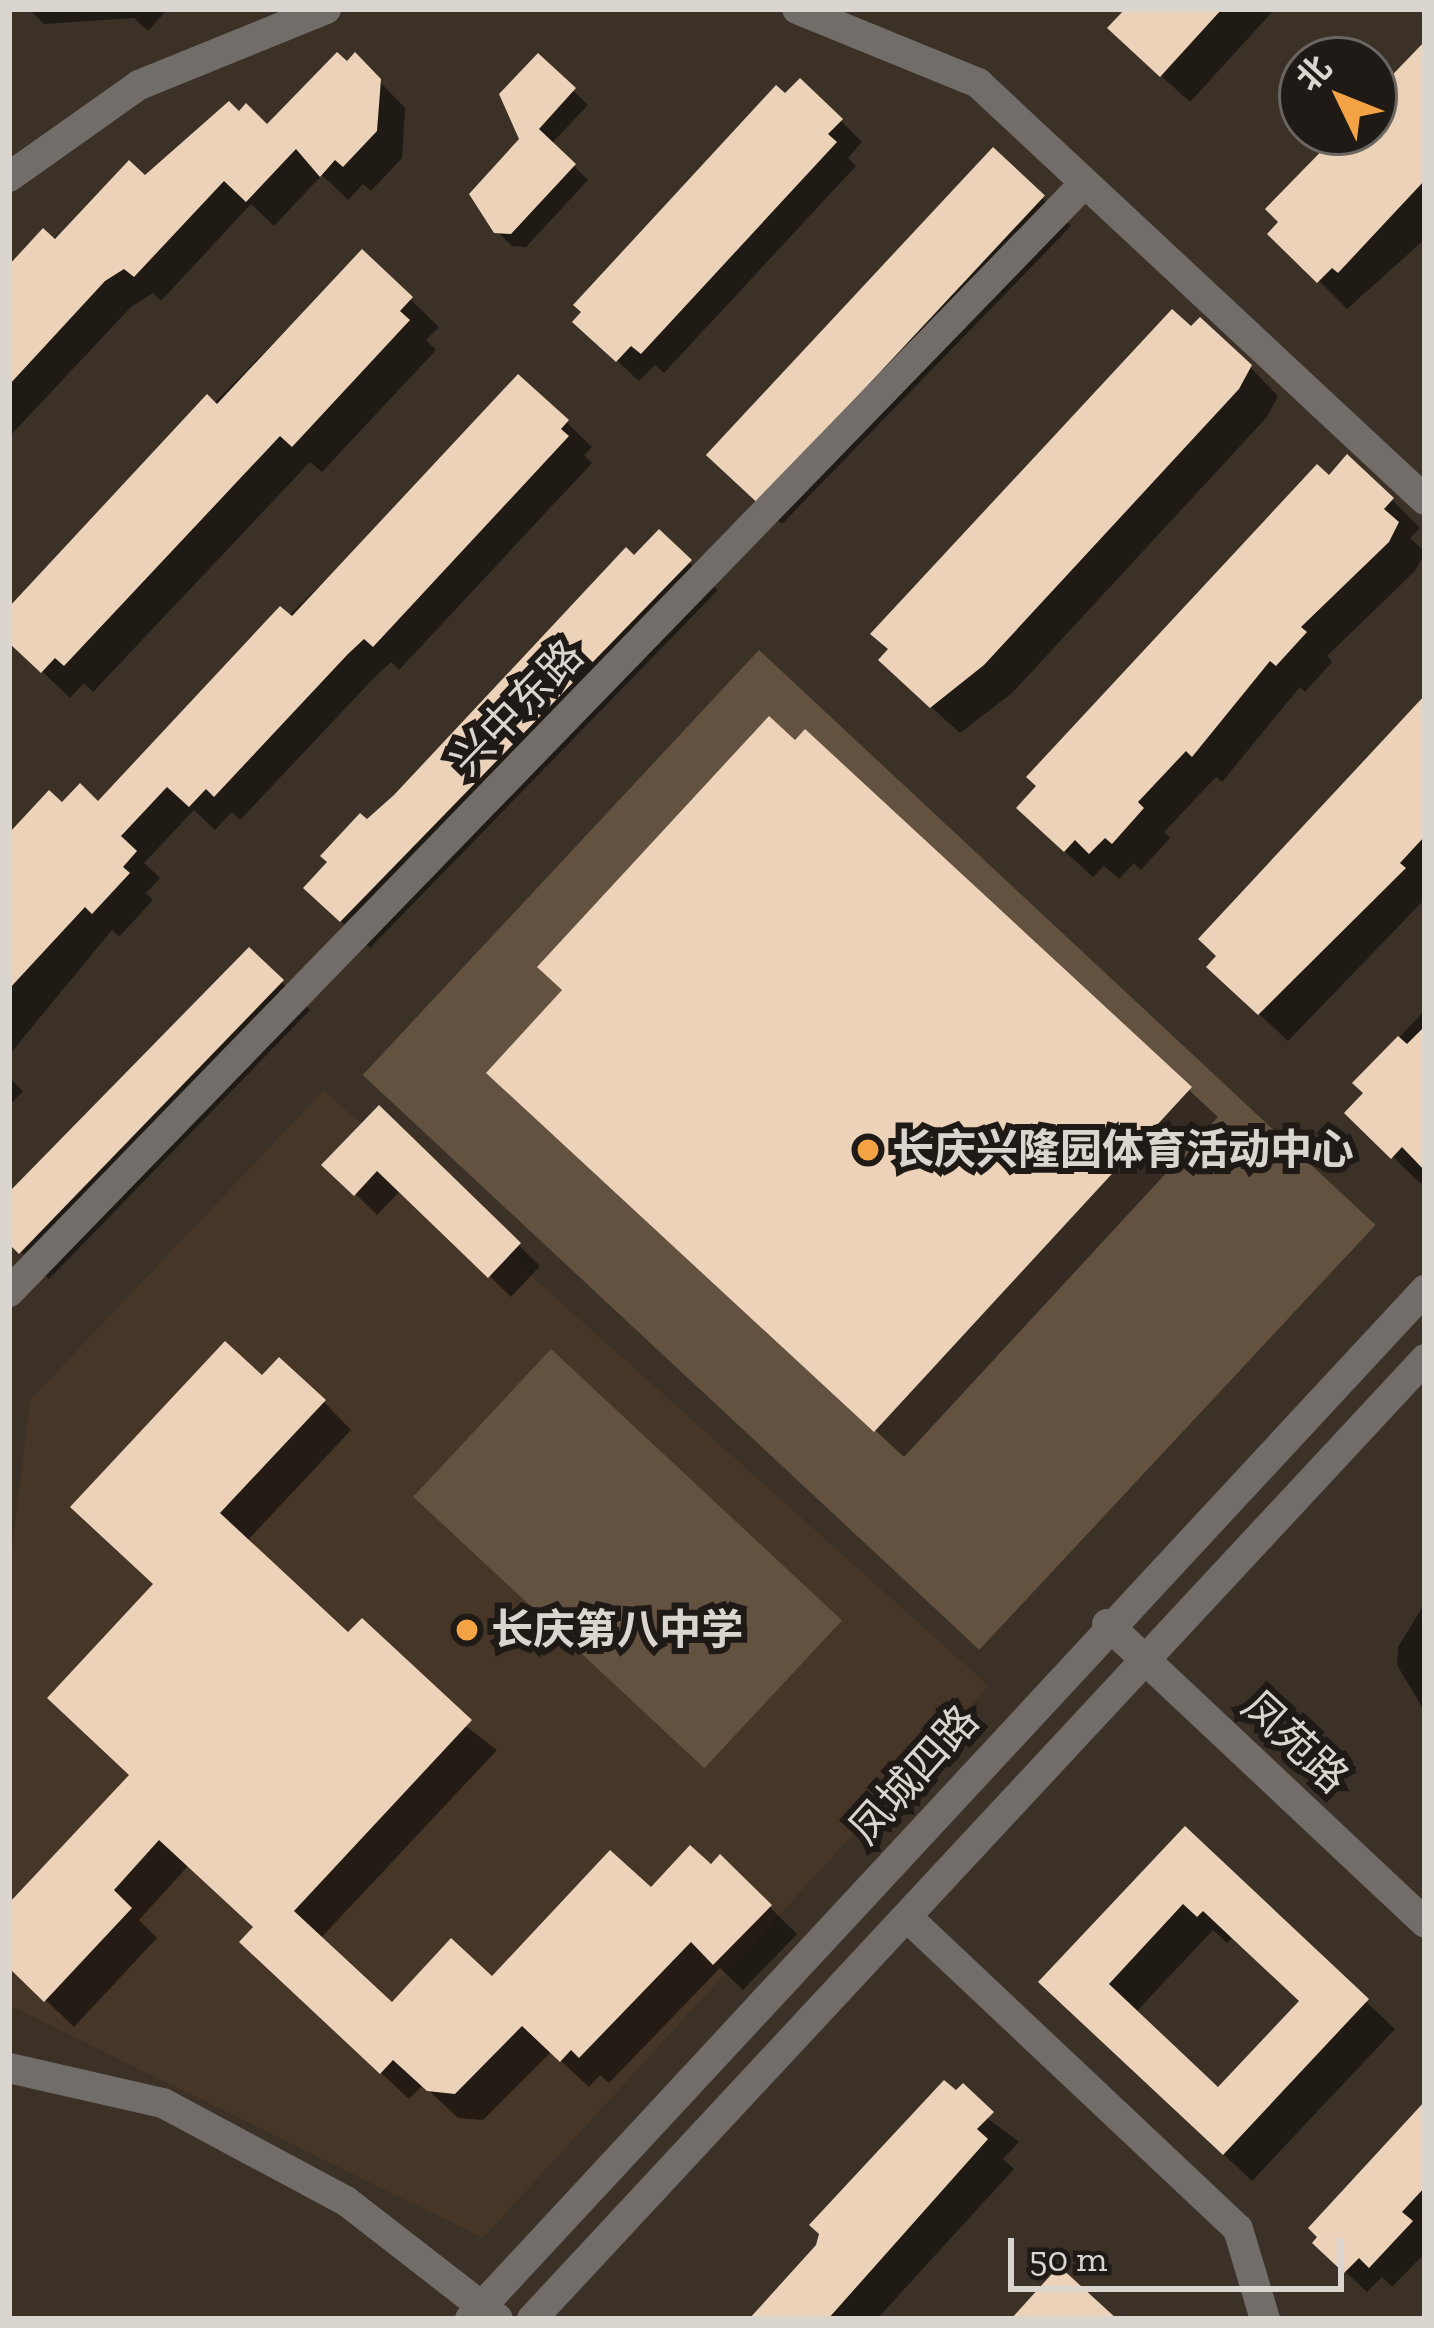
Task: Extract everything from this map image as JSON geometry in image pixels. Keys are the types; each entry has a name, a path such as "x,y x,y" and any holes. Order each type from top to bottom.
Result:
{"street":[{"path":"9,178 139,85 326,9"},
{"path":"797,9 978,83 1425,500"},
{"name":"兴中东路","path":"9,1292 1084,183"},
{"name":"凤城四路","path":"484,2314 1107,1624 1425,1290"},
{"path":"532,2319 908,1918 1143,1657 1425,1360"},
{"name":"凤苑路","path":"1107,1624 1425,1923"},
{"path":"908,1918 1238,2229 1265,2319"},
{"path":"9,2068 163,2103 346,2201 484,2314"}],"shaded area":[{"name":"长庆兴隆园体育活动中心","path":"759,650 1376,1225 979,1650 363,1075"},
{"name":"长庆第八中学","path":"324,1090 989,1686 483,2238 9,2005 9,1573 30,1400"},
{"path":"551,1349 842,1620 704,1768 413,1497"}],"building":[{"path":"1125,9 1222,9 1160,77 1107,28"},
{"path":"1425,41 1425,180 1338,273 1332,268 1317,283 1267,234 1278,222 1265,209 1317,156 1398,156 1398,69"},
{"path":"337,52 347,61 355,52 381,79 377,131 343,167 335,160 320,177 296,149 246,202 224,181 134,277 124,269 105,281 9,385 9,265 43,228 55,239 129,160 145,175 229,101 239,111 246,103 267,124"},
{"path":"538,53 576,88 539,129 576,164 511,234 494,233 469,194 519,139 499,94"},
{"path":"800,78 843,119 828,134 837,142 641,354 631,346 616,362 572,322 581,312 573,305 776,85 785,93"},
{"path":"993,147 1045,195 758,503 706,455"},
{"path":"362,249 413,297 400,311 410,320 292,447 280,436 64,666 55,658 41,673 9,643 9,607 207,394 217,404"},
{"path":"1172,309 1191,326 1200,317 1252,365 1239,389 984,665 930,708 878,660 888,649 870,634"},
{"path":"518,374 569,420 561,429 569,436 373,647 364,639 348,654 214,797 206,789 189,807 167,787 121,836 137,851 123,867 130,873 92,914 85,907 9,989 9,833 49,790 62,802 80,783 98,801 280,606 292,616"},
{"path":"1347,454 1394,498 1384,509 1399,522 1389,542 1301,627 1307,632 1276,666 1270,661 1192,757 1186,751 1138,802 1144,808 1112,844 1105,838 1089,854 1075,840 1064,852 1016,808 1036,786 1026,777 1317,464 1329,475"},
{"path":"659,529 692,560 340,922 303,888 327,862 320,856 360,813 367,819 394,795 626,547 634,555"},
{"path":"1425,695 1425,836 1400,863 1406,868 1258,1015 1206,967 1216,956 1198,939"},
{"path":"769,716 795,740 805,729 1192,1087 874,1432 486,1073 562,990 537,967"},
{"path":"249,947 284,980 19,1254 9,1244 9,1192"},
{"path":"1425,1026 1425,1171 1402,1147 1391,1159 1344,1113 1363,1093 1352,1083 1398,1036 1407,1044"},
{"path":"379,1105 521,1243 488,1278 377,1171 354,1196 321,1165"},
{"path":"225,1341 262,1375 279,1357 326,1400 220,1513 348,1632 362,1618 472,1720 294,1911 392,2002 451,1938 492,1976 610,1850 651,1887 690,1845 711,1864 720,1854 772,1905 713,1965 691,1942 579,2058 571,2050 560,2062 522,2026 455,2094 427,2091 393,2060 380,2074 239,1942 253,1927 159,1840 114,1890 132,1908 44,2002 9,1968 9,1903 129,1775 47,1698 153,1584 70,1507"},
{"path":"1185,1826 1369,1999 1223,2155 1038,1982","holes":["1183,1904 1197,1917 1203,1911 1299,2001 1218,2087 1109,1984"]},
{"path":"944,2080 956,2090 963,2083 994,2112 977,2129 988,2139 828,2319 749,2319 816,2245 819,2234 809,2225"},
{"path":"1425,2101 1425,2187 1402,2212 1413,2221 1369,2268 1359,2258 1344,2273 1312,2243 1317,2237 1308,2228"},
{"path":"1059,2266 1117,2319 1011,2319"}],"place":[{"name":"长庆兴隆园体育活动中心","path":"868,1150"},
{"name":"长庆第八中学","path":"467,1630"}]}
